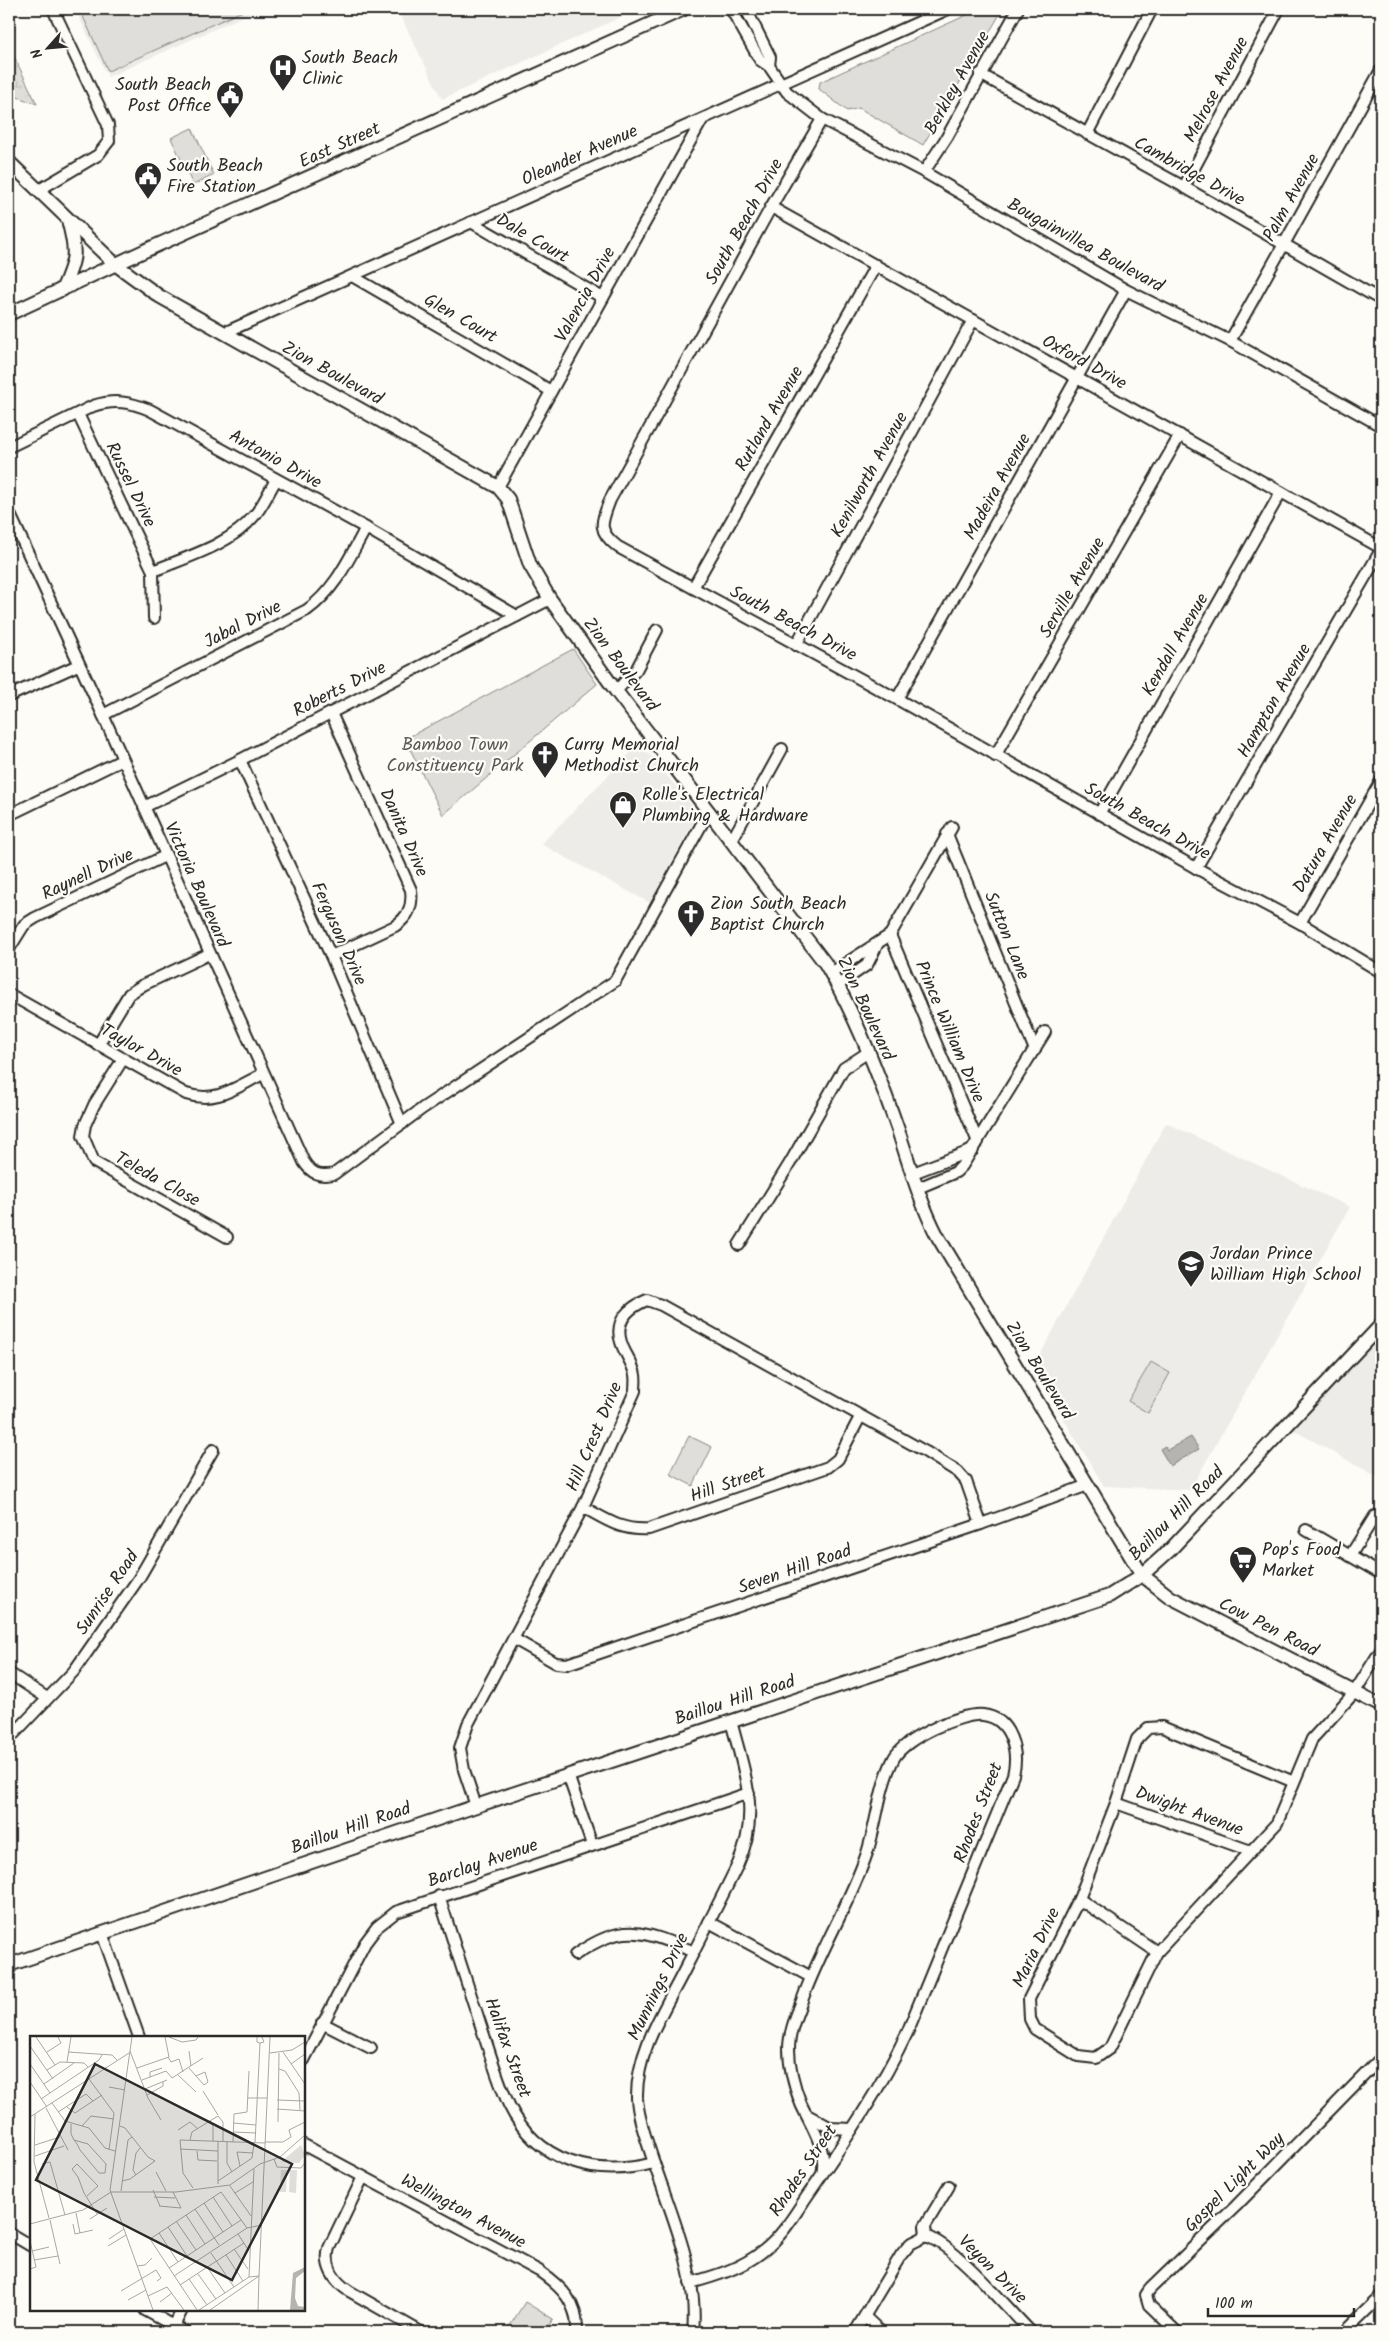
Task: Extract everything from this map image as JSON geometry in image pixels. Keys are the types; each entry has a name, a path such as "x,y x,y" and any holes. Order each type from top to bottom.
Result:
{"main road":[{"name":"East Street","path":"9,314 115,264 684,9"},
{"name":"Zion Boulevard","path":"9,162 115,264 159,296 498,487 512,508 530,565 550,599 616,691 819,953 831,973 838,985 888,1102 936,1233 952,1263 1142,1576"},
{"path":"62,290 75,253 67,218"},
{"name":"Baillou Hill Road","path":"9,1965 568,1775 1092,1603 1118,1592 1142,1576 1170,1550 1381,1325"},
{"name":"Cow Pen Road","path":"1142,1576 1170,1597 1381,1706"}],"street":[{"path":"39,190 98,155 105,148 109,137 102,112 53,9"},
{"path":"732,9 760,60 769,66 770,57 746,9"},
{"name":"Oleander Avenue","path":"224,333 948,9"},
{"name":"Berkley Avenue","path":"924,172 947,137 980,74 1018,9"},
{"path":"1088,134 1152,9"},
{"name":"Melrose Avenue","path":"1184,187 1279,9"},
{"name":"Bougainvillea Boulevard","path":"769,66 780,84 800,103 822,118 924,172 1126,290 1230,341 1381,426"},
{"name":"Palm Avenue","path":"1230,341 1285,246 1381,70"},
{"name":"Cambridge Drive","path":"980,74 1184,187 1381,300"},
{"name":"South Beach Drive","path":"822,118 610,500 603,518 602,528 606,538 618,547 897,699 1196,868 1300,923 1381,972"},
{"name":"Valencia Drive","path":"498,487 702,120"},
{"name":"Oxford Drive","path":"771,207 1381,549"},
{"name":"Dale Court","path":"471,222 603,298"},
{"name":"Rutland Avenue","path":"693,588 876,266"},
{"name":"Glen Court","path":"352,276 552,391"},
{"name":"Madeira Avenue","path":"897,699 1126,290"},
{"name":"Kenilworth Avenue","path":"796,645 973,320"},
{"name":"Antonio Drive","path":"9,447 107,402 120,401 134,404 150,410 366,528 517,616"},
{"name":"Russel Drive","path":"78,414 153,571 154,618"},
{"name":"Serville Avenue","path":"995,756 1180,436"},
{"path":"153,571 217,543 244,526 255,515 276,480"},
{"name":"Kendall Avenue","path":"1099,814 1281,492"},
{"name":"Victoria Boulevard","path":"9,512 78,665 103,715 304,1162 311,1172 323,1176 334,1174 402,1124"},
{"name":"Jabal Drive","path":"103,715 307,610 323,599 336,582 366,528"},
{"name":"Hampton Avenue","path":"1196,868 1381,549"},
{"name":"Roberts Drive","path":"144,807 240,760 550,599"},
{"path":"616,691 636,670 657,630"},
{"path":"9,696 78,665"},
{"name":"Danita Drive","path":"331,712 411,890 412,901 410,911 395,926 331,956"},
{"path":"732,840 782,749"},
{"path":"9,814 122,760"},
{"name":"Ferguson Drive","path":"240,760 331,956 402,1124"},
{"name":"Datura Avenue","path":"1300,923 1381,781"},
{"path":"402,1124 615,981 708,811"},
{"name":"Sutton Lane","path":"890,935 950,830 1035,1050"},
{"name":"Raynell Drive","path":"9,949 24,925 35,918 165,856"},
{"path":"831,973 890,935"},
{"name":"Prince William Drive","path":"890,935 975,1146"},
{"path":"838,985 867,965 877,944"},
{"path":"98,1045 119,1007 129,994 143,985 209,954"},
{"name":"Taylor Drive","path":"9,994 186,1094 197,1097 220,1096 263,1074"},
{"path":"918,1188 956,1172 975,1146 1046,1032"},
{"path":"739,1245 790,1163 844,1068 867,1053"},
{"name":"Teleda Close","path":"123,1059 94,1105 85,1126 83,1136 94,1162 227,1237"},
{"path":"913,1173 975,1146"},
{"name":"Hill Crest Drive","path":"476,1806 464,1770 460,1748 468,1724 583,1507 635,1391 636,1376 620,1341 622,1317 633,1306 647,1300 670,1310 926,1452 958,1472 966,1481 981,1524"},
{"name":"Hill Street","path":"583,1507 620,1528 633,1530 649,1529 828,1467 838,1459 860,1417"},
{"name":"Sunrise Road","path":"9,1739 74,1671 139,1578 213,1450"},
{"name":"Seven Hill Road","path":"514,1640 556,1663 567,1664 981,1524 1088,1485"},
{"path":"1350,1556 1375,1516"},
{"path":"1306,1530 1381,1574"},
{"name":"Maria Drive","path":"1294,1782 1162,1726 1148,1728 1137,1739 1116,1803 1079,1899 1029,1999 1030,2020 1035,2029 1078,2056 1096,2058 1110,2048 1158,1952 1277,1824 1312,1739 1354,1692 1381,1650"},
{"path":"9,1673 47,1698"},
{"name":"Rhodes Street","path":"690,2283 727,2272 762,2252 780,2236 852,2130 881,2084 908,2033 1011,1782 1016,1761 1014,1744 1006,1729 996,1720 983,1715 962,1718 911,1739 900,1750 891,1764 867,1853 842,1917 811,1977 793,2026 789,2045 794,2083 822,2152 822,2174"},
{"name":"Munnings Drive","path":"693,2332 694,2310 690,2283 681,2246 639,2113 637,2099 642,2058 654,2029 745,1847 751,1817 749,1792 731,1721"},
{"path":"568,1775 592,1845"},
{"name":"Barclay Avenue","path":"305,2058 357,1956 377,1927 402,1909 749,1792"},
{"name":"Dwight Avenue","path":"1116,1803 1251,1851"},
{"name":"Halifax Street","path":"439,1896 500,2084 519,2123 539,2144 578,2165 601,2169 625,2169 654,2163"},
{"path":"1079,1899 1158,1952"},
{"path":"709,1922 811,1977"},
{"path":"102,1932 138,2036"},
{"path":"575,1956 600,1940 625,1932 656,1936 694,1952"},
{"path":"322,2023 371,2048"},
{"name":"Gospel Light Way","path":"1177,2332 1149,2305 1146,2295 1150,2288 1236,2206 1381,2058"},
{"path":"807,2115 832,2128 852,2130"},
{"name":"Wellington Avenue","path":"305,2146 548,2277 563,2290 574,2306 576,2332"},
{"path":"363,2177 329,2248 328,2258 331,2272 339,2284 349,2291 421,2332"},
{"path":"855,2332 901,2255 910,2244 926,2236 925,2226 949,2186"},
{"path":"9,2233 30,2245"},
{"name":"Veyon Drive","path":"926,2236 937,2240 956,2255 1031,2332"},
{"path":"1344,2332 1381,2296"},
{"path":"147,2311 185,2332"},
{"path":"174,2326 182,2311"},
{"path":"865,2317 881,2332"}],"shaded area":[{"path":"75,9 259,9 108,77"},
{"path":"397,9 633,9 634,11 442,99"},
{"name":"Rolle's Electrical Plumbing & Hardware","path":"640,743 698,813 650,903 541,844"},
{"name":"Jordan Prince William High School","path":"1166,1123 1350,1207 1190,1490 1104,1486 1033,1368"},
{"path":"1381,1332 1381,1479 1290,1428"},
{"path":"1191,1437 1199,1449 1170,1466 1160,1449 1165,1446 1167,1450"}],"green space":[{"path":"247,9 108,71 80,10"},
{"path":"980,9 1003,9 923,145 859,108 847,111 819,89 820,82"},
{"path":"9,46 37,104 9,94"},
{"path":"192,128 214,175 193,185 171,138"},
{"name":"Bamboo Town Constituency Park","path":"573,649 597,684 443,815 405,739"},
{"path":"1151,1362 1170,1373 1148,1413 1128,1401"},
{"path":"689,1436 712,1447 693,1486 670,1474"},
{"path":"525,2302 553,2319 545,2332 506,2332"}],"place":[{"name":"South Beach Clinic","path":"283,92"},
{"name":"South Beach Post Office","path":"230,119"},
{"name":"South Beach Fire Station","path":"148,200"},
{"name":"Curry Memorial Methodist Church","path":"545,779"},
{"name":"Rolle's Electrical Plumbing & Hardware","path":"623,829"},
{"name":"Zion South Beach Baptist Church","path":"691,938"},
{"name":"Jordan Prince William High School","path":"1191,1288"},
{"name":"Pop's Food Market","path":"1243,1584"}]}
